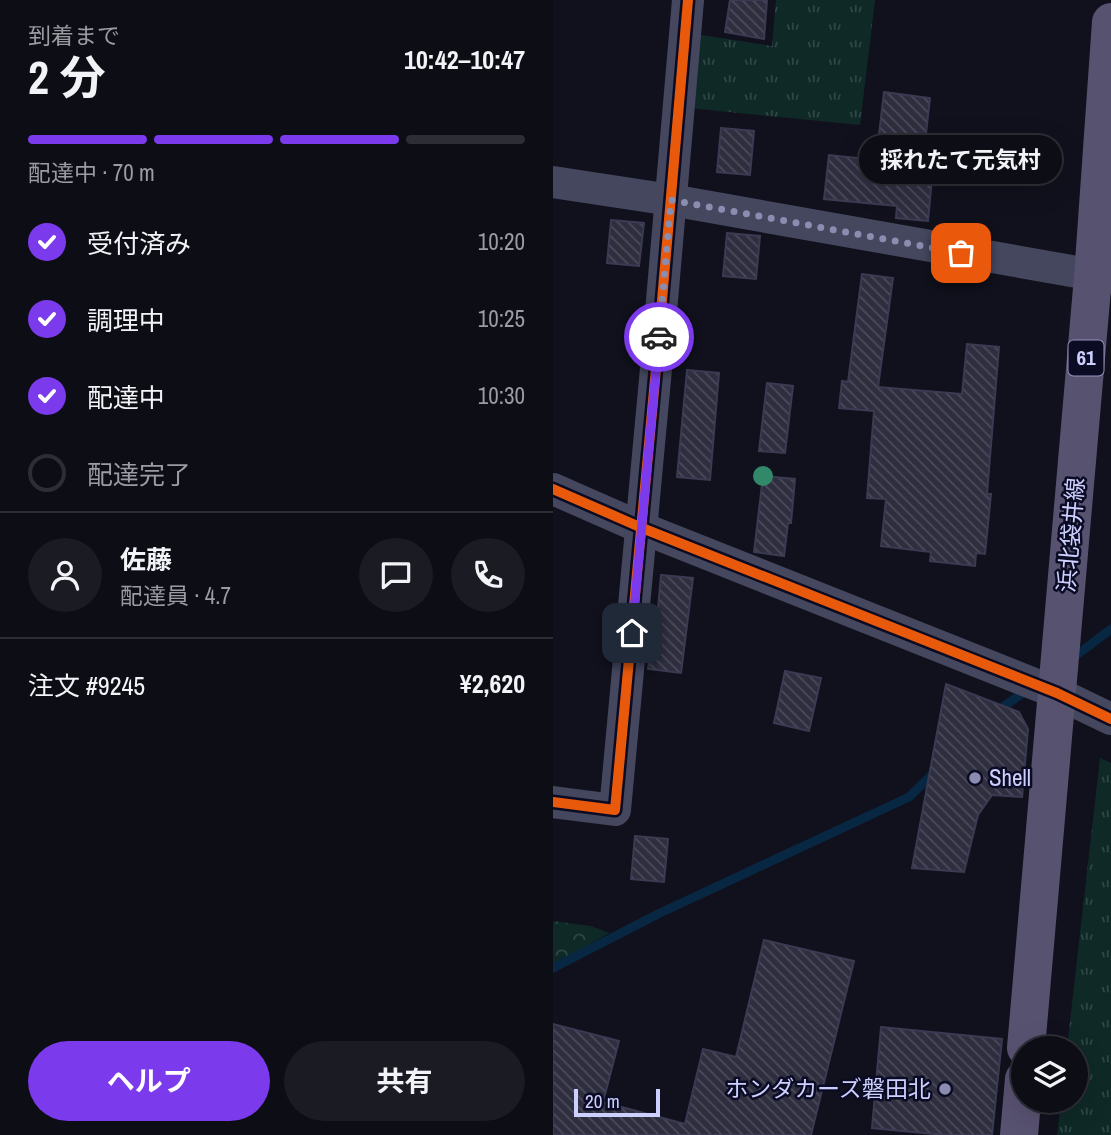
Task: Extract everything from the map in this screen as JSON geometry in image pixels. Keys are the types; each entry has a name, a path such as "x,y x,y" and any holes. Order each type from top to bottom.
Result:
{"main road":[{"name":"浜北袋井線","path":"1027,1036 1057,693 1102,277 1111,22"},
{"path":"1019,1135 1021,1113"}],"street":[{"path":"553,802 615,810 688,0"},
{"path":"553,182 671,200 1102,277"},
{"path":"553,489 642,528 1057,693 1111,719"}],"green space":[{"path":"776,0 875,0 860,125 679,107 696,34 772,46"},
{"path":"1100,758 1111,763 1111,1135 1057,1135 1060,1113 1088,1113 1088,1036 1068,1036"},
{"path":"553,921 591,926 609,933 553,966"}],"building":[{"path":"730,0 767,0 764,39 725,32"},
{"path":"884,92 930,98 921,177 932,178 928,221 896,218 897,206 824,199 829,155 876,160"},
{"path":"721,128 754,131 750,175 717,172"},
{"path":"611,220 644,223 639,266 607,263"},
{"path":"727,233 760,236 756,279 723,276"},
{"path":"862,274 893,278 878,387 962,394 967,344 999,347 985,554 976,553 975,566 930,561 931,552 881,546 886,499 867,498 874,411 839,408 842,381 848,382"},
{"path":"687,370 719,373 710,480 677,477"},
{"path":"767,383 793,386 785,453 759,451"},
{"path":"763,476 795,479 791,523 788,523 784,556 754,552"},
{"path":"661,575 693,578 681,673 648,669 653,630 656,631"},
{"path":"785,671 821,678 809,731 774,723"},
{"path":"946,684 1019,712 1028,729 1022,797 992,795 978,815 964,872 912,868"},
{"path":"635,836 668,839 664,882 631,879"},
{"path":"764,940 854,961 811,1135 553,1135 553,1024 619,1041 603,1102 685,1124 703,1049 736,1057"},
{"path":"881,1027 1002,1039 992,1135 944,1135 872,1128"}],"waterway":[{"path":"1070,660 1111,629"},
{"path":"996,712 1027,690"},
{"path":"553,968 658,914 909,797 936,771"}],"cycle path":[{"path":"553,802 615,810 688,0"},
{"path":"553,489 642,528 1057,693 1111,719"}],"way so far":[{"path":"659,337 671,200 961,253"}],"place":[{"name":"採れたて元気村","path":"961,253"},
{"name":"Shell","path":"975,778"},
{"name":"ホンダカーズ磐田北","path":"945,1089"}],"route":[{"path":"632,633 659,337"}]}
